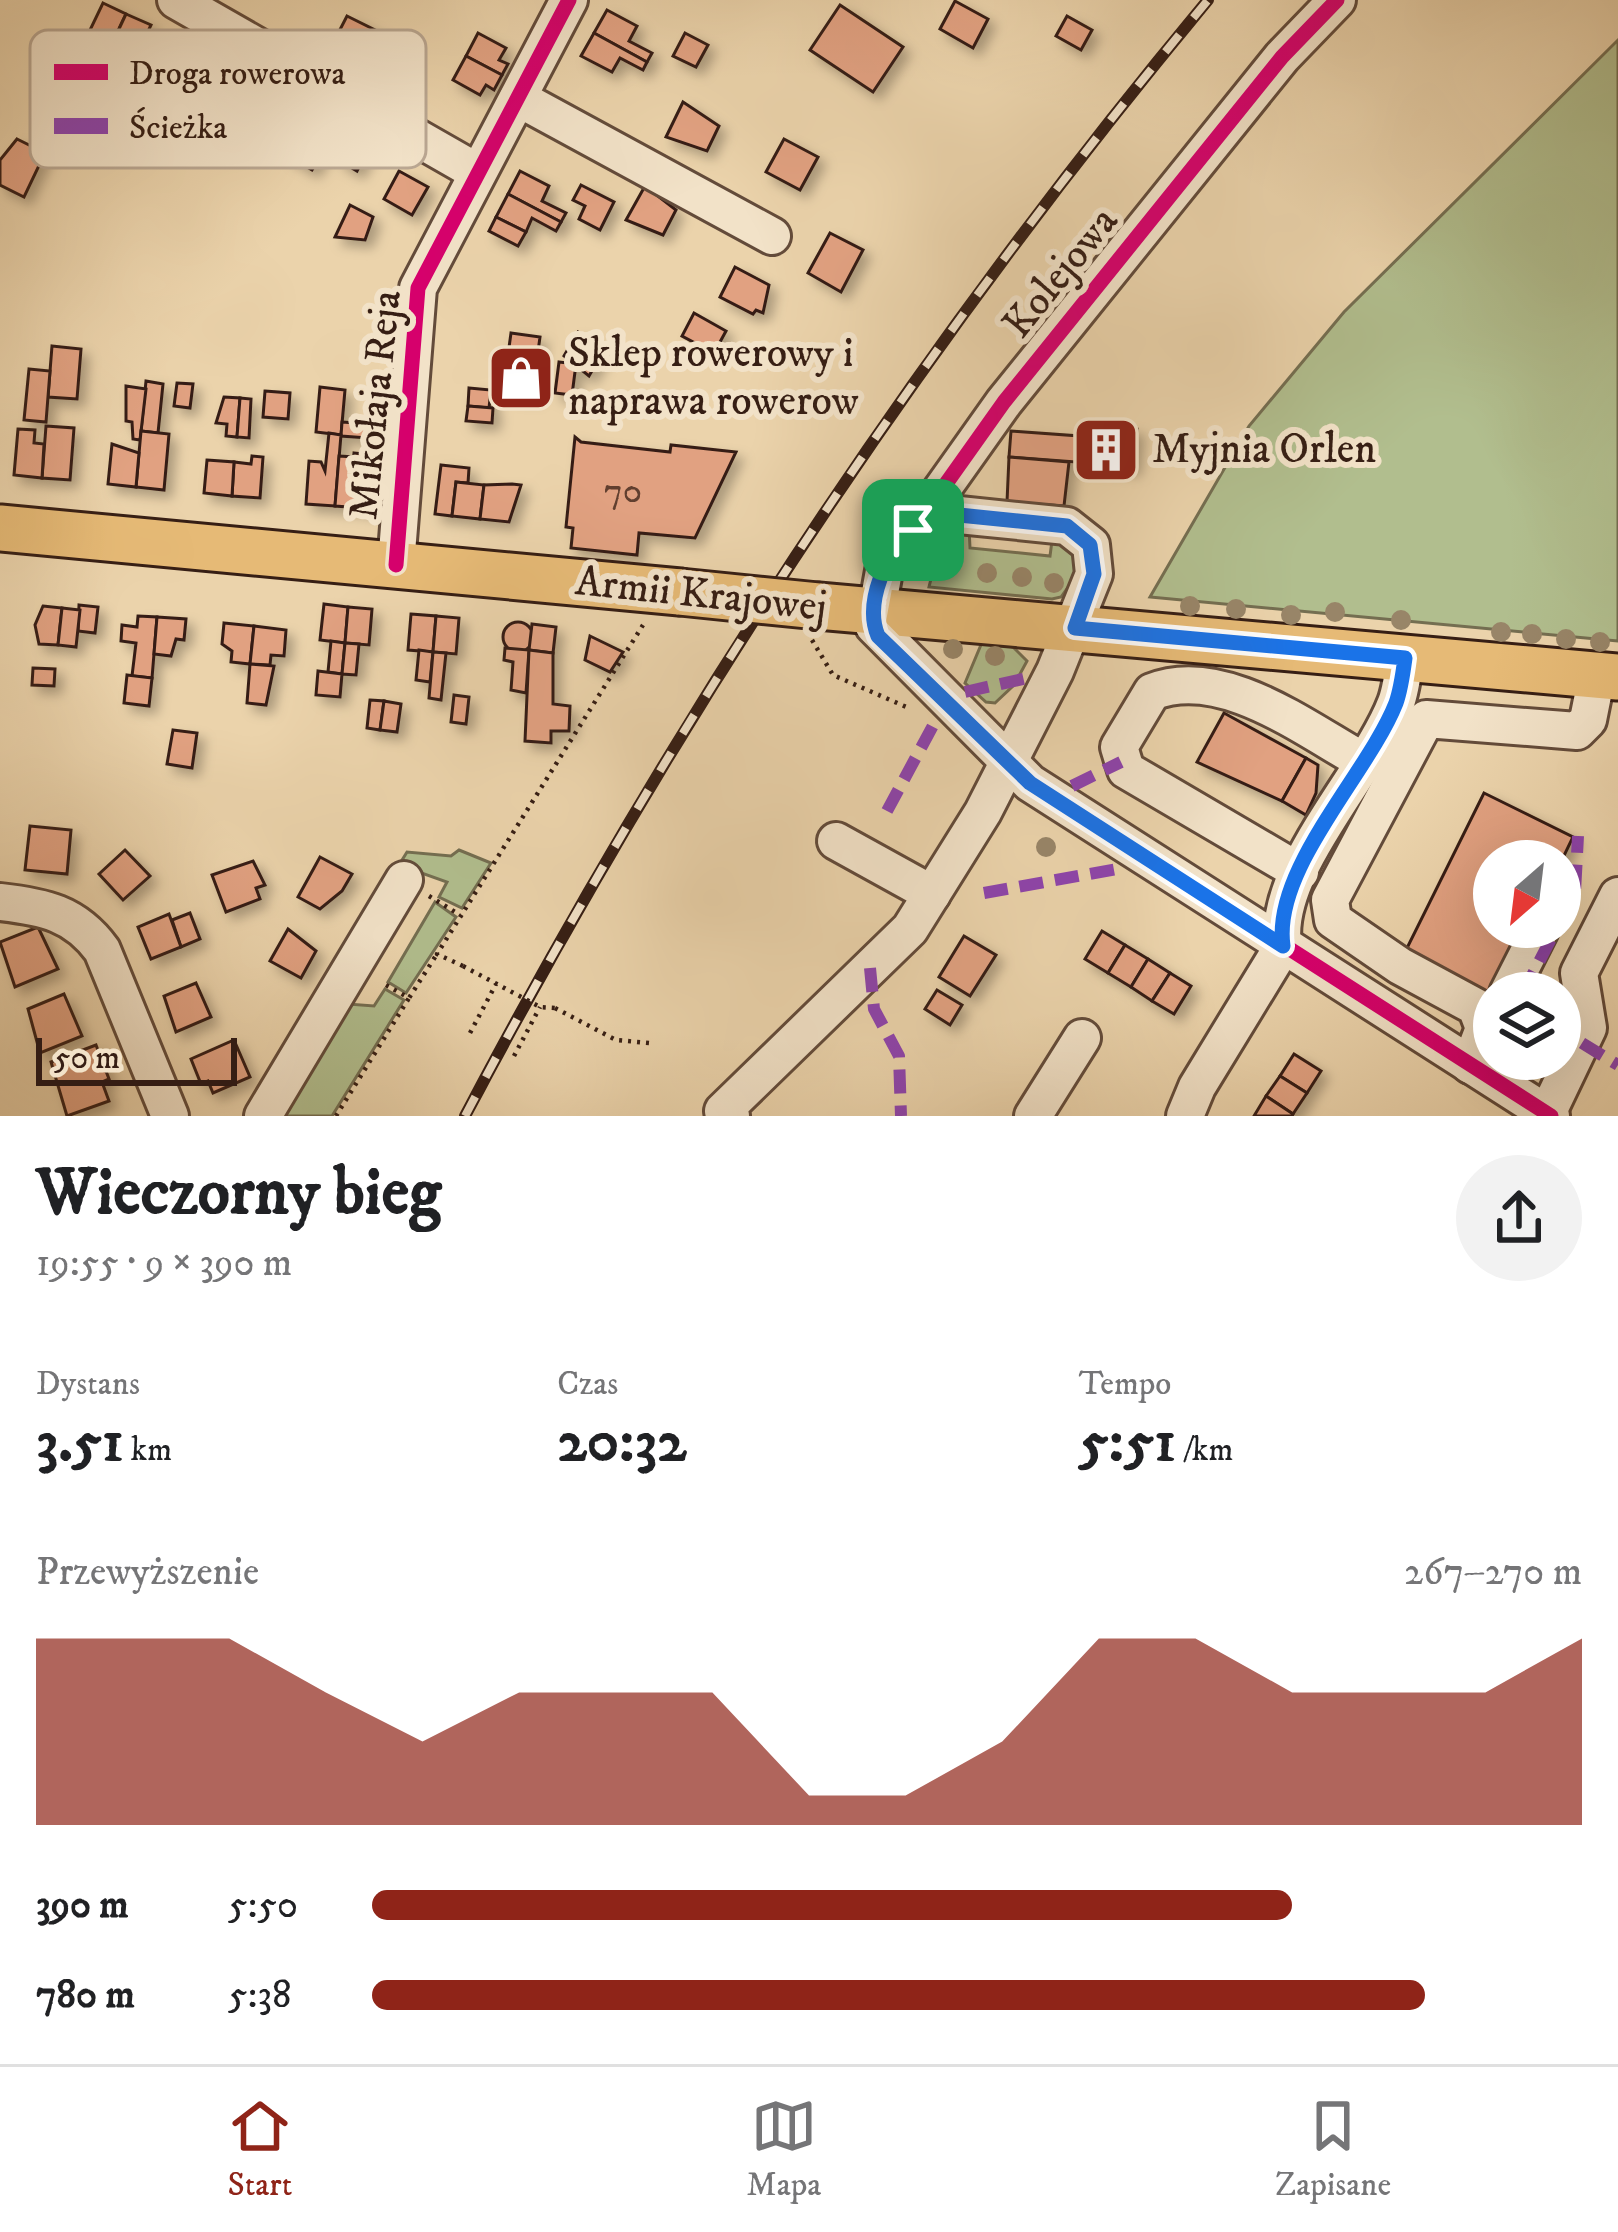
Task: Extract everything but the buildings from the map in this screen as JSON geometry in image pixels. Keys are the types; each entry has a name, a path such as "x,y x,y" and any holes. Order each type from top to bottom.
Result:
{"main road":[{"name":"Armii Krajowej","path":"0,527 396,565 666,602 812,616 874,612 1607,676"}],"street":[{"path":"176,0 228,30"},
{"name":"Mikołaja Reja","path":"396,565 418,288 569,0"},
{"name":"Kolejowa","path":"874,612 884,571 1109,268 1282,57 1337,0"},
{"path":"518,98 772,236"},
{"path":"426,143 477,172"},
{"path":"731,1116 724,1111 910,929 1008,765 1075,628 1094,574 1090,545 1067,526 959,515 913,530"},
{"path":"874,612 878,636 1008,765 1548,1115 1588,1028 1579,973 1615,910"},
{"path":"1294,869 1394,707 1405,658"},
{"path":"1473,1005 1400,966 1333,920 1330,900 1426,719 1577,731 1588,720 1607,676"},
{"path":"1294,869 1126,770 1119,747 1148,697 1160,689 1244,696 1363,761"},
{"path":"1185,1116 1197,1087 1283,946 1280,926 1294,869 1329,797 1331,768 1309,749 1223,700 1186,689"},
{"path":"836,841 932,894"},
{"path":"263,1116 404,880"},
{"path":"0,902 43,907 87,930 102,950 170,1116"},
{"path":"1033,1116 1082,1038"},
{"path":"1470,1065 1473,1058"}],"path":[{"path":"336,1116 666,602"},
{"path":"812,616 833,675 915,711"},
{"path":"437,954 616,1040 649,1043"},
{"path":"470,1034 496,984"},
{"path":"386,985 409,998"},
{"path":"514,1056 540,1006"}],"green space":[{"path":"1618,40 1618,641 1150,597 1249,426 1344,312"},
{"path":"969,528 970,548 1050,556 1053,533 1074,549 1081,569 1061,597 1052,599 929,587 941,539"},
{"path":"983,640 1013,647 1027,661 1014,685 995,703 986,702 965,683"},
{"path":"459,850 491,863 462,908 439,897 447,882 399,865 407,852 451,856"},
{"path":"435,902 456,917 406,993 388,982"},
{"path":"385,989 404,1000 332,1116 278,1116 348,1004 374,1006"}],"railway":[{"path":"465,1116 629,822 807,538 1000,264 1208,0"}],"marked path":[{"path":"965,692 1027,678"},
{"path":"887,811 936,720"},
{"path":"1072,786 1121,762"},
{"path":"1578,836 1578,840"},
{"path":"984,893 1117,869"},
{"path":"1534,972 1546,948"},
{"path":"870,968 874,1009 899,1056 901,1116"},
{"path":"1582,1043 1618,1065"}],"cycle path":[{"path":"396,565 418,288 569,0"},
{"path":"1337,0 1282,57 1004,402 884,571 874,626 1030,783 1551,1116"}],"place":[{"name":"Sklep rowerowy i naprawa rowerow","path":"521,378"},
{"name":"Myjnia Orlen","path":"1106,450"}],"route":[{"path":"959,515 1067,526 1090,545 1094,574 1075,628 1405,658 1394,707 1300,872 1280,926 1283,946 1030,783 878,636 874,626 877,588 913,530 959,515"}]}
